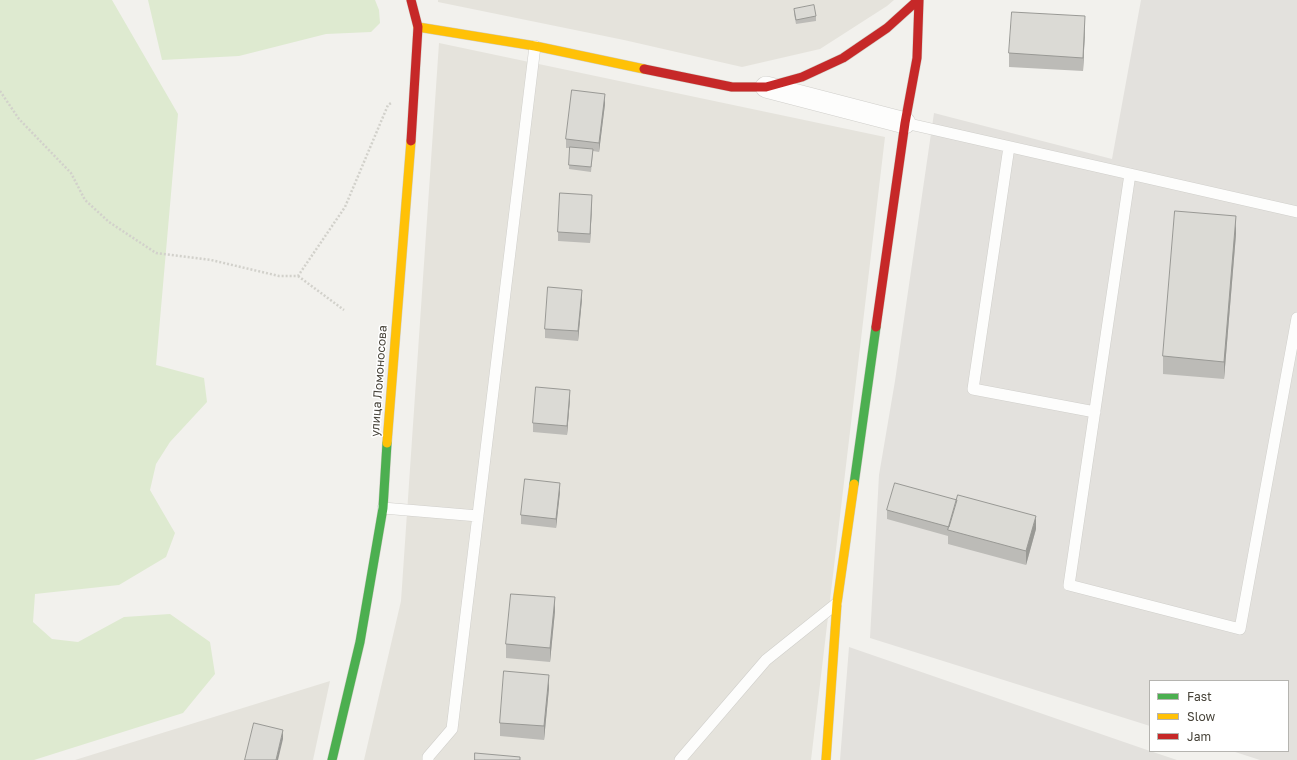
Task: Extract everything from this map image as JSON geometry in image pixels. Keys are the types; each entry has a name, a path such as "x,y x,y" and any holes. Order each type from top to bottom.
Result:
{"main road":[{"name":"улица Ломоносова","path":"332,760 360,642 383,508 392,362 415,86 418,27 411,0"},
{"path":"418,27 535,46 732,87 766,87 802,77 843,58 887,28 918,0"},
{"path":"826,760 837,604 905,123 917,58 918,0"}],"street":[{"path":"766,87 905,123"}],"lane":[{"path":"428,760 428,757 452,728 535,46"},
{"path":"905,123 1297,212"},
{"path":"1009,147 973,389 1095,412"},
{"path":"1130,174 1069,586 1240,629 1297,318"},
{"path":"383,508 478,516"},
{"path":"680,760 766,660 837,604"}],"path":[{"path":"298,276 345,207 388,105 415,86"},
{"path":"0,91 19,119 72,173 85,200 109,222 156,253 211,260 279,276 298,276 344,310"}],"shaded area":[{"path":"438,0 894,0 820,49 742,67 624,40 438,2"},
{"path":"1141,0 1297,0 1297,760 1260,760 1235,752 1289,752 1289,680 1149,680 1149,726 870,638 879,475 895,381 934,113 1112,159"},
{"path":"439,43 885,137 811,760 364,760 401,601"},
{"path":"849,647 1149,751 1149,752 1177,760 840,760"},
{"path":"330,681 313,760 75,760"}],"green space":[{"path":"0,0 112,0 178,114 156,365 204,378 207,402 170,442 156,464 150,490 175,533 166,557 119,585 35,594 33,622 52,639 78,642 124,617 170,614 210,642 215,674 183,713 34,760 0,760"},
{"path":"148,0 375,0 379,10 380,23 371,32 326,34 239,56 162,60"}],"building":[{"path":"814,5 816,16 796,20 794,9"},
{"path":"1012,12 1085,16 1083,58 1009,53"},
{"path":"572,90 605,94 599,143 566,139"},
{"path":"570,147 593,149 591,167 569,165"},
{"path":"560,193 592,195 590,234 558,232"},
{"path":"1175,211 1236,216 1224,362 1163,356"},
{"path":"548,287 582,290 578,331 545,329"},
{"path":"536,387 570,390 567,426 533,423"},
{"path":"525,479 560,483 556,519 521,515"},
{"path":"895,483 957,500 949,527 887,510"},
{"path":"958,495 1036,516 1026,551 948,530"},
{"path":"511,594 555,597 550,648 506,644"},
{"path":"504,671 549,675 544,726 500,723"},
{"path":"254,723 283,730 276,760 245,760"},
{"path":"475,753 520,757 520,760 475,760"}],"traffic: fast":[{"path":"854,484 876,327"},
{"path":"332,760 360,642 383,508 387,443"}],"traffic: slow":[{"path":"418,27 535,46 644,69"},
{"path":"387,443 411,141"},
{"path":"826,760 837,603 854,484"}],"traffic: jam":[{"path":"411,0 418,27 411,141"},
{"path":"644,69 732,87 766,87 802,77 843,58 887,28 918,0"},
{"path":"876,327 905,123 917,58 919,0"}]}
